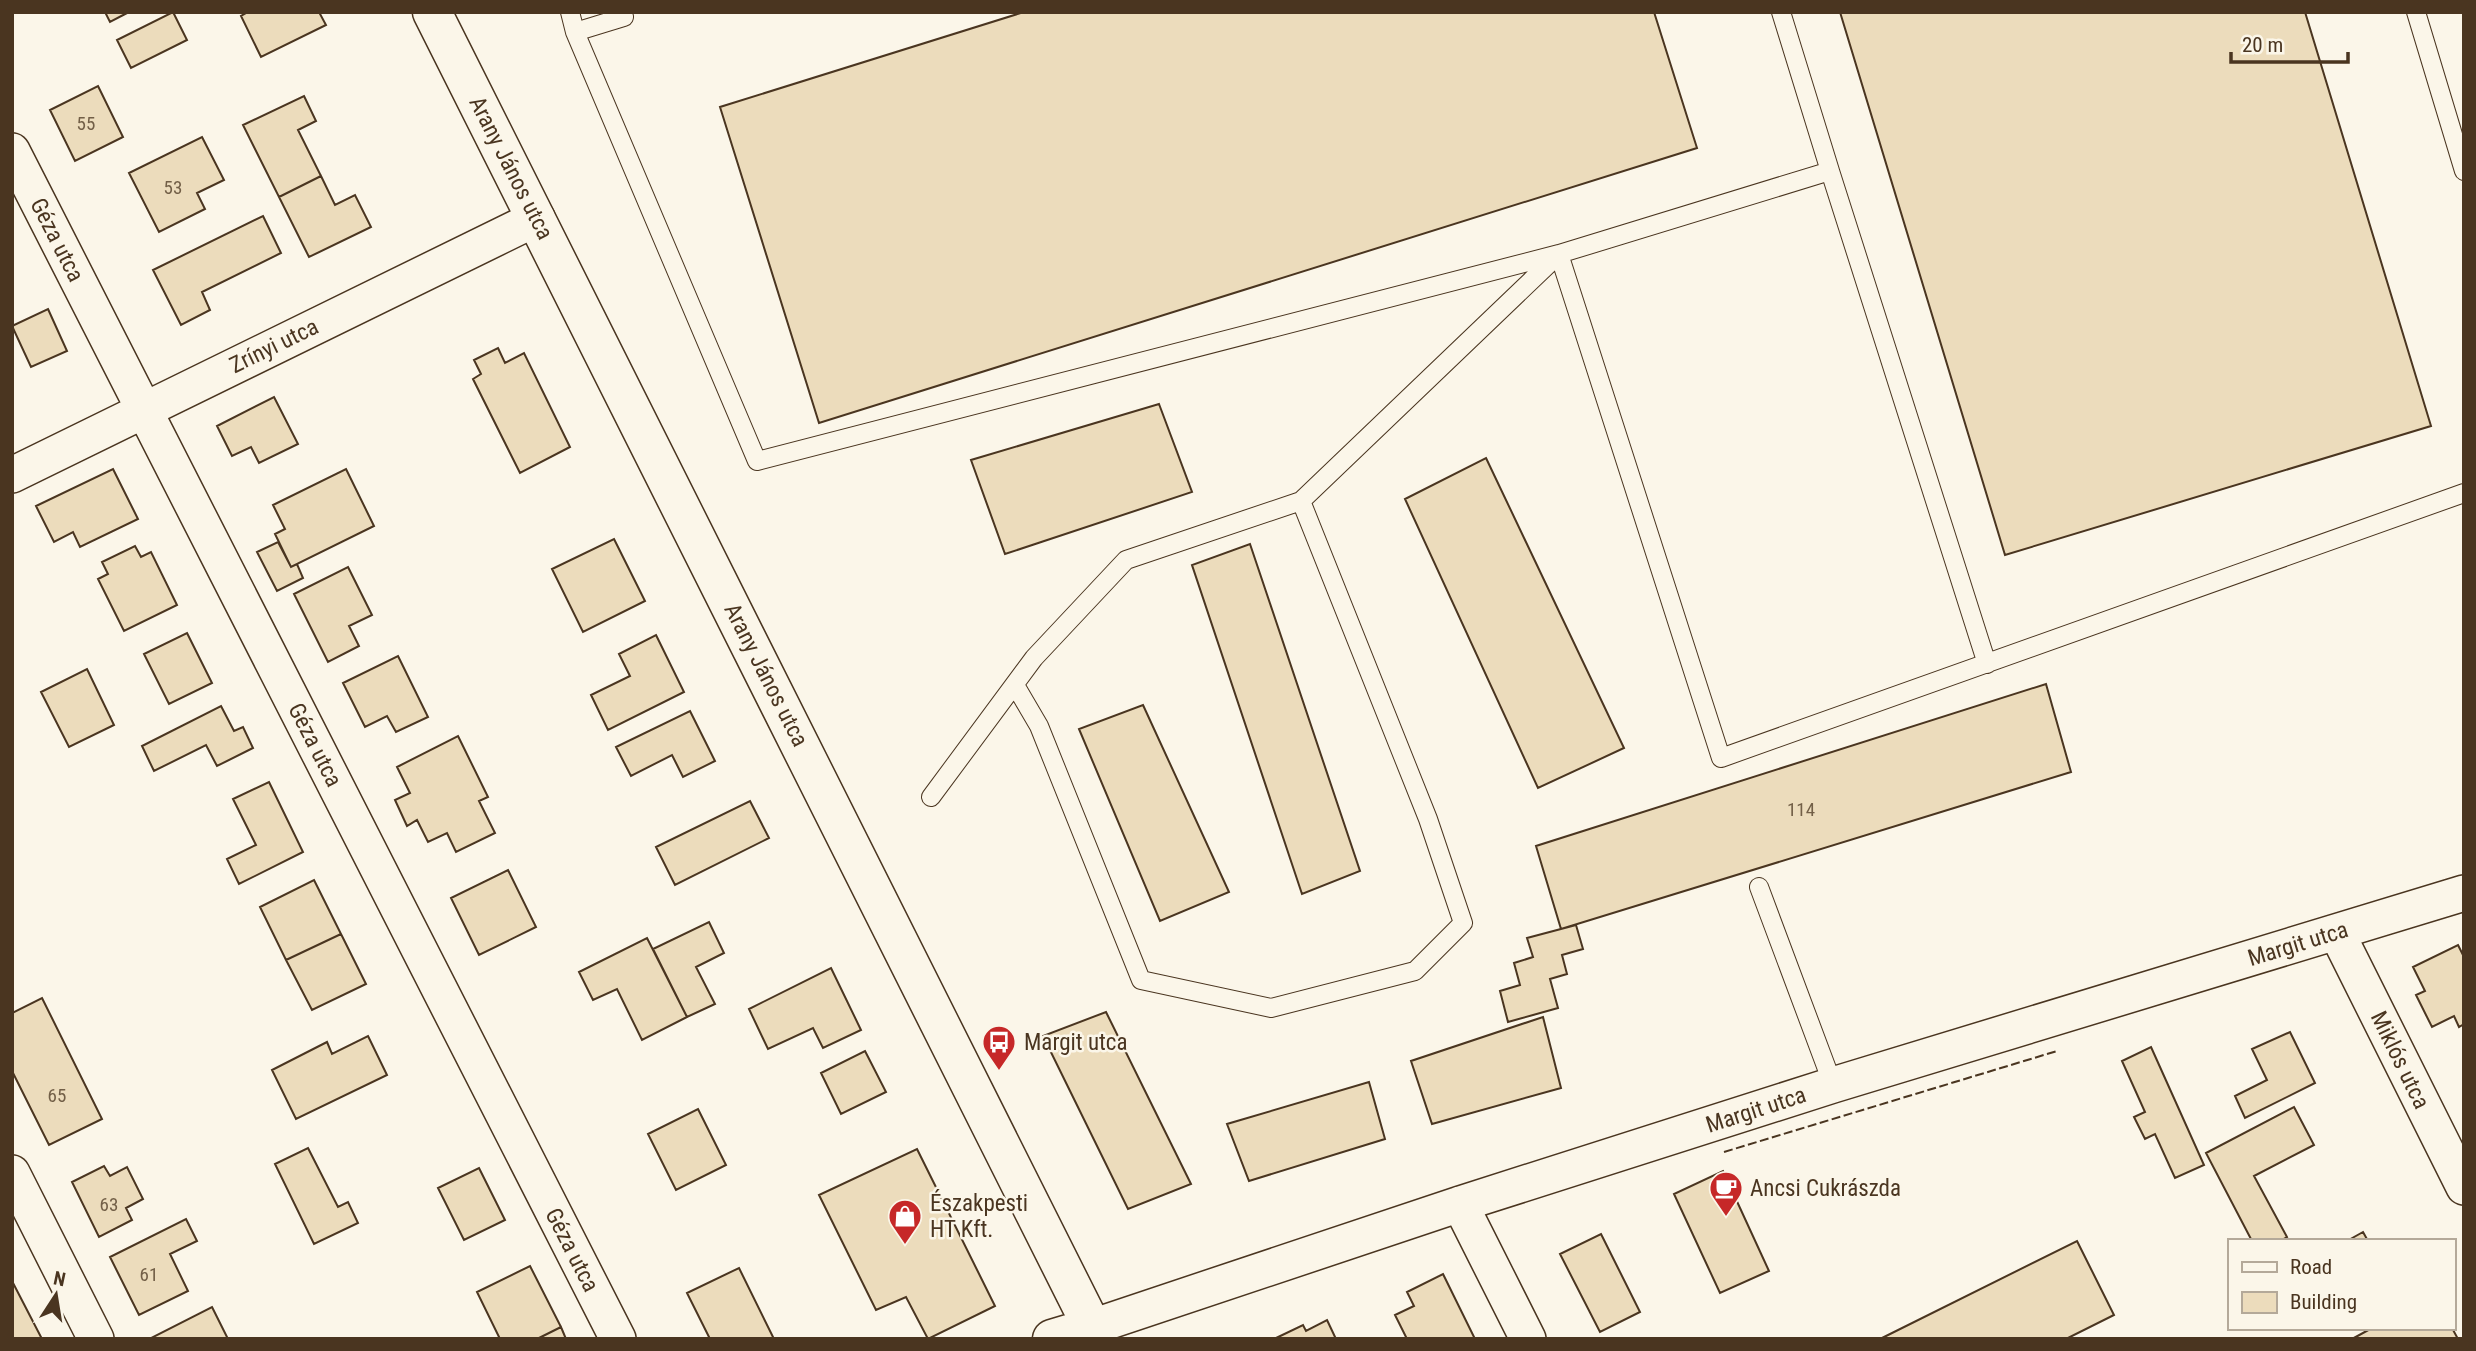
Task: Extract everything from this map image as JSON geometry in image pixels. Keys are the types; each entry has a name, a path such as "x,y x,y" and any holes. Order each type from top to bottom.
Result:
{"street":[{"name":"Arany János utca","path":"432,12 1095,1333"},
{"name":"Géza utca","path":"12,151 618,1339"},
{"name":"Zrínyi utca","path":"12,475 537,218"},
{"name":"Margit utca","path":"1052,1339 1095,1333 1460,1204 1833,1085 2464,893"},
{"name":"Miklós utca","path":"2337,933 2464,1188"},
{"path":"12,1172 96,1339"},
{"path":"1460,1204 1528,1339"}],"lane":[{"path":"570,12 575,32 757,461 1559,254 1830,171"},
{"path":"1781,12 1987,664"},
{"path":"2416,12 2464,171"},
{"path":"575,32 624,17"},
{"path":"931,797 1034,658 1126,559 1301,501 1559,254"},
{"path":"1559,254 1721,758 2464,493"},
{"path":"1015,685 1039,726 1141,980 1271,1008 1415,971 1463,923 1428,819 1301,501"},
{"path":"1759,887 1833,1085"}],"building":[{"path":"105,12 129,12 110,22"},
{"path":"173,12 187,40 131,68 117,40"},
{"path":"248,12 319,12 326,25 261,57 241,16"},
{"path":"1024,12 1654,12 1697,148 819,423 720,107"},
{"path":"1840,12 2305,12 2431,426 2005,555"},
{"path":"98,86 123,137 75,161 50,110"},
{"path":"304,96 316,121 298,130 321,176 279,197 243,125"},
{"path":"202,137 224,180 197,193 205,209 159,232 129,173"},
{"path":"321,176 335,205 355,195 371,227 309,257 279,197"},
{"path":"263,216 281,253 202,292 210,310 181,325 153,270"},
{"path":"48,309 67,351 31,367 12,326"},
{"path":"498,348 505,363 524,353 570,447 520,473 473,379 481,374 474,360"},
{"path":"274,397 298,444 259,463 251,447 232,456 217,426"},
{"path":"1159,404 1192,492 1005,554 971,460"},
{"path":"1486,458 1624,748 1538,788 1405,499"},
{"path":"113,469 138,519 80,547 73,532 54,542 36,506"},
{"path":"346,469 374,526 291,567 275,534 285,529 273,505"},
{"path":"614,539 645,601 583,632 552,569"},
{"path":"278,542 291,567 297,564 303,578 277,591 257,552"},
{"path":"1250,544 1360,871 1302,894 1192,565"},
{"path":"135,546 141,557 151,552 177,605 124,631 98,579 108,574 102,562"},
{"path":"348,567 372,615 349,626 359,646 328,662 294,594"},
{"path":"187,633 212,683 169,704 144,654"},
{"path":"656,635 684,692 608,730 591,695 630,676 619,654"},
{"path":"398,656 428,717 396,732 387,716 365,727 343,683"},
{"path":"87,669 114,725 69,747 41,692"},
{"path":"2046,684 2071,772 1561,929 1536,846"},
{"path":"1143,705 1229,892 1160,921 1079,729"},
{"path":"221,706 234,731 243,727 253,748 217,766 206,745 154,771 142,746"},
{"path":"690,711 715,761 683,777 672,755 631,776 616,747"},
{"path":"458,736 488,797 479,801 495,833 456,852 447,833 428,842 417,820 407,826 395,800 410,793 397,767"},
{"path":"269,782 303,852 239,884 227,859 256,845 233,799"},
{"path":"750,801 769,838 675,885 656,847"},
{"path":"508,870 536,927 479,955 451,898"},
{"path":"314,880 341,934 286,960 260,907"},
{"path":"709,922 724,953 696,967 715,1004 687,1017 653,949"},
{"path":"1576,925 1583,949 1562,955 1567,974 1550,979 1558,1008 1508,1022 1500,991 1520,985 1514,963 1533,957 1527,938"},
{"path":"341,934 366,984 312,1010 286,960"},
{"path":"647,938 687,1017 642,1040 617,989 593,1000 579,972"},
{"path":"2458,945 2464,957 2464,1024 2459,1027 2454,1016 2432,1027 2416,995 2425,991 2413,967"},
{"path":"831,968 861,1030 823,1048 813,1028 768,1049 749,1009"},
{"path":"42,998 102,1119 49,1145 12,1071 12,1013"},
{"path":"1106,1012 1191,1184 1128,1209 1043,1036"},
{"path":"1543,1017 1561,1088 1432,1124 1411,1061"},
{"path":"2290,1032 2315,1083 2245,1118 2235,1096 2267,1080 2252,1049"},
{"path":"368,1036 387,1075 296,1119 272,1070 327,1042 332,1054"},
{"path":"2151,1047 2204,1165 2175,1178 2155,1134 2145,1139 2134,1117 2145,1112 2122,1061"},
{"path":"865,1051 886,1092 841,1114 821,1073"},
{"path":"1369,1082 1385,1139 1249,1181 1227,1124"},
{"path":"2294,1107 2314,1145 2254,1176 2287,1237 2251,1239 2206,1153"},
{"path":"698,1109 726,1165 676,1190 648,1134"},
{"path":"308,1148 338,1207 348,1202 358,1223 314,1244 275,1164"},
{"name":"Északpesti HT Kft.","path":"917,1149 995,1306 928,1339 906,1297 876,1310 819,1195"},
{"path":"104,1166 110,1176 127,1167 143,1199 126,1208 132,1220 99,1237 72,1182"},
{"path":"479,1168 505,1220 464,1240 438,1188"},
{"path":"1723,1171 1769,1271 1720,1293 1674,1194"},
{"path":"186,1219 197,1241 170,1254 188,1291 139,1315 110,1257"},
{"path":"2363,1232 2367,1239 2351,1239"},
{"path":"1601,1234 1640,1312 1600,1332 1560,1254"},
{"path":"2077,1241 2114,1315 2066,1339 1880,1339"},
{"path":"530,1266 561,1327 537,1339 500,1339 477,1292"},
{"path":"739,1268 774,1339 710,1339 687,1293"},
{"path":"1443,1274 1475,1339 1407,1339 1395,1315 1414,1306 1407,1292"},
{"path":"12,1281 42,1339 12,1339"},
{"path":"212,1307 228,1339 151,1339 151,1338"},
{"path":"1327,1320 1336,1339 1274,1339 1303,1325 1306,1331"},
{"path":"561,1327 566,1339 537,1339"},
{"path":"2368,1330 2453,1330 2458,1339 2352,1339"}],"fence":[{"path":"1724,1152 2057,1051"}],"place":[{"name":"Margit utca","path":"999,1072"},
{"name":"Ancsi Cukrászda","path":"1726,1218"},
{"name":"Északpesti HT Kft.","path":"905,1246"}]}
